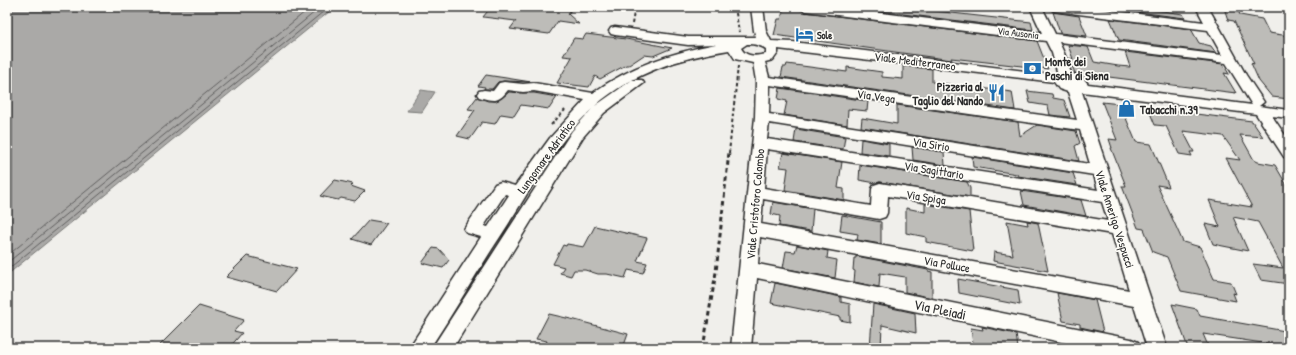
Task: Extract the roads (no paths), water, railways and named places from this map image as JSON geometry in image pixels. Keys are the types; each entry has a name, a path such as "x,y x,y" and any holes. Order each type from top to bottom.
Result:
{"street":[{"name":"Viale Cristoforo Colombo","path":"741,348 762,117 761,64 765,46 758,7"},
{"name":"Via Ausonia","path":"805,7 1230,60"},
{"name":"Viale Amerigo Vespucci","path":"1036,7 1070,81 1156,348"},
{"path":"1054,7 1212,26"},
{"path":"1202,7 1230,60 1289,153"},
{"path":"615,31 631,33 687,48 710,38 740,47 765,46"},
{"path":"740,47 755,40 765,46"},
{"name":"Viale Mediterraneo","path":"765,46 792,52 1070,81 1259,106 1289,114"},
{"name":"Lungomare Adriatico","path":"419,348 493,234 473,229 501,188 519,192 538,162 563,129 594,98 614,84 634,73 687,48 740,47"},
{"name":"Lungomare Adriatico","path":"442,348 577,134 599,110 625,90 665,69 687,62 716,57 740,47"},
{"name":"Via Vega","path":"762,80 1085,126"},
{"path":"484,94 496,96 504,86 523,88 534,87 594,98"},
{"name":"Viale Mediterraneo","path":"1259,106 1289,106"},
{"name":"Via Sirio","path":"762,117 1099,171"},
{"name":"Via Sagittario","path":"760,143 1108,197"},
{"name":"Via Spiga","path":"756,192 879,213 880,190 1118,229"},
{"name":"Via Polluce","path":"753,229 1141,300"},
{"name":"Via Pleiadi","path":"749,269 1130,348"}],"water":[{"path":"7,7 335,7 7,275"},
{"path":"421,90 435,92 422,112 407,111"}],"place":[{"name":"Sole","path":"804,35"},
{"name":"Monte dei Paschi di Siena","path":"1032,68"},
{"name":"Pizzeria al Taglio del Nando","path":"996,93"},
{"name":"Tabacchi n.39","path":"1127,109"}]}
